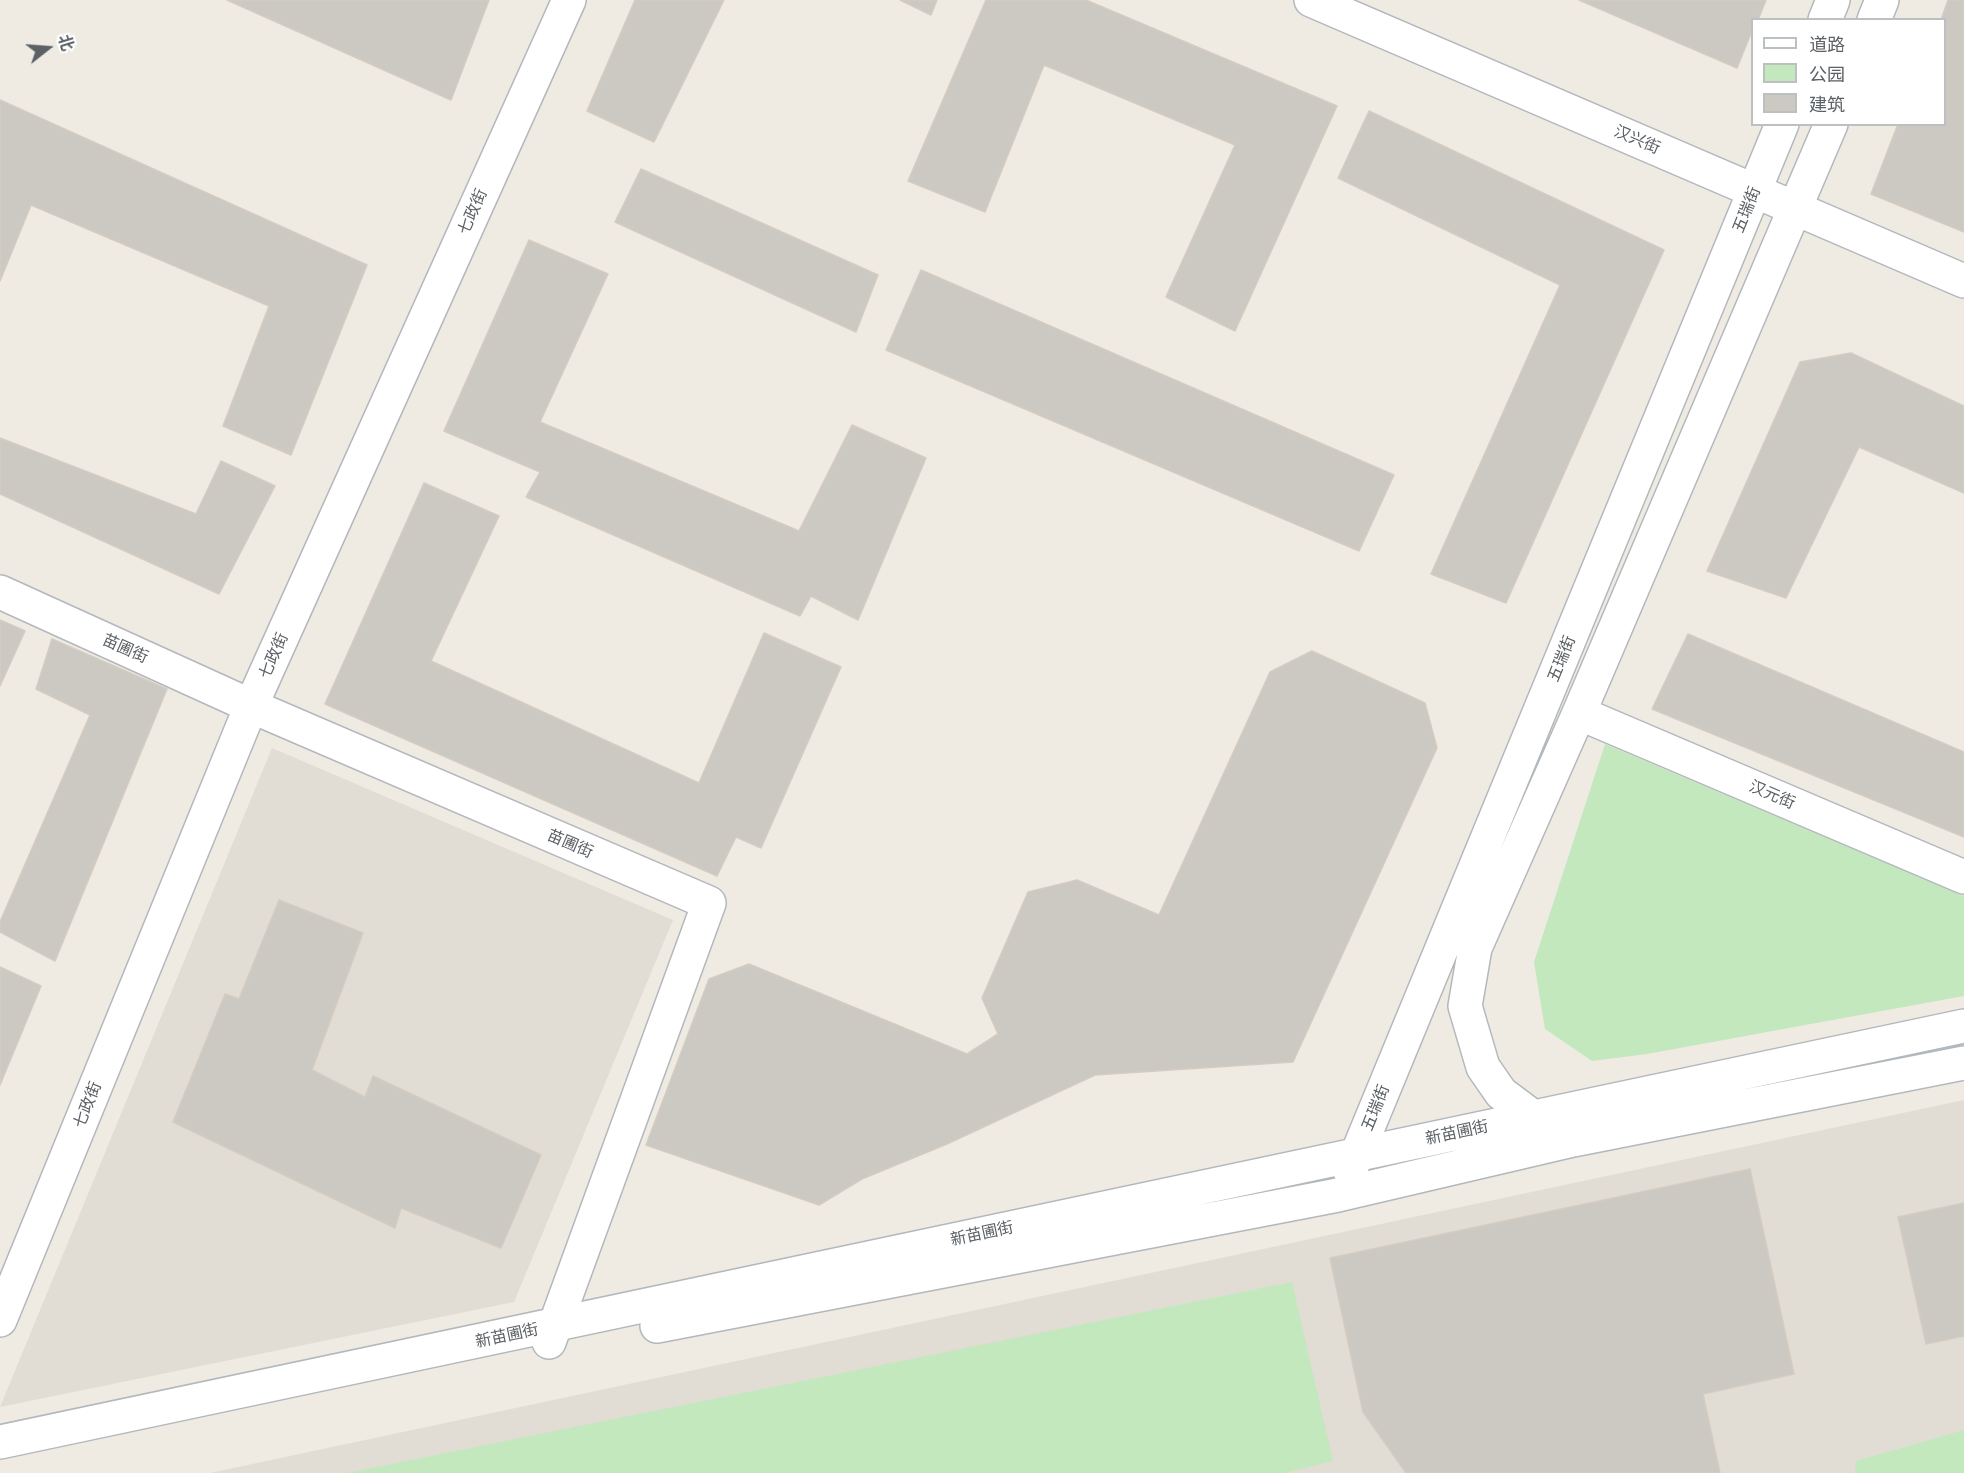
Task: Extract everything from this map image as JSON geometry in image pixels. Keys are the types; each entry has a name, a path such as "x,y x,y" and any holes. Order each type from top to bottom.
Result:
{"main road":[{"name":"七政街","path":"0,1320 251,706 569,0"},
{"name":"汉兴街","path":"1311,0 1964,281"},
{"path":"1826,18 1833,0"},
{"path":"1875,18 1882,0"},
{"name":"五瑞街","path":"1341,1194 1781,126"},
{"path":"1533,1117 1501,1093 1483,1067 1465,1006 1475,948 1579,713 1831,126"},
{"name":"苗圃街","path":"0,592 251,706 709,903 551,1336"},
{"name":"汉元街","path":"1579,713 1964,877"},
{"name":"新苗圃街","path":"0,1460 1357,1155 1964,1026"},
{"name":"新苗圃街","path":"0,1442 551,1336 1341,1194 1574,1140 1964,1063"}],"shaded area":[{"path":"272,748 673,920 514,1302 0,1407"},
{"path":"1964,1100 1964,1473 210,1473"}],"green space":[{"path":"1605,744 1964,896 1964,996 1647,1054 1592,1061 1545,1029 1534,962"},
{"path":"1292,1282 1333,1461 1285,1473 347,1473"},
{"path":"1964,1430 1964,1473 1855,1473 1856,1461"}],"building":[{"path":"227,0 489,0 451,100"},
{"path":"635,0 724,0 654,142 587,111"},
{"path":"900,0 937,0 931,15"},
{"path":"986,0 1086,0 1337,106 1235,331 1166,297 1235,145 1044,65 985,212 908,181"},
{"path":"1579,0 1766,0 1759,18 1751,18 1751,33 1737,68"},
{"path":"1948,0 1964,0 1964,232 1871,194 1897,126 1946,126 1946,18 1942,18"},
{"path":"0,100 367,265 291,455 223,426 269,306 31,205 0,281"},
{"path":"1369,111 1664,250 1506,603 1431,574 1560,285 1338,178"},
{"path":"641,169 878,275 856,332 615,222"},
{"path":"529,240 608,274 540,422 799,531 852,425 926,458 858,620 811,596 800,616 526,497 540,472 444,431"},
{"path":"921,270 1394,475 1359,551 886,350"},
{"path":"1851,353 1964,406 1964,493 1859,447 1786,598 1707,571 1800,362"},
{"path":"0,438 196,514 221,461 275,486 219,594 0,494"},
{"path":"424,483 499,516 431,661 699,783 764,633 841,667 761,848 736,837 717,876 325,704"},
{"path":"0,620 25,631 0,686"},
{"path":"1688,634 1964,752 1964,837 1652,709"},
{"path":"52,639 167,689 55,961 0,932 0,922 90,715 36,689"},
{"path":"1312,651 1425,703 1437,748 1293,1062 1095,1075 947,1144 862,1179 819,1205 646,1145 709,979 749,964 967,1054 998,1034 982,998 1028,892 1077,880 1159,915 1270,672"},
{"path":"279,900 363,933 312,1070 365,1097 373,1076 541,1155 501,1248 401,1208 395,1228 173,1122 225,994 239,999"},
{"path":"0,967 41,986 0,1085"},
{"path":"1750,1169 1794,1374 1703,1394 1720,1473 1406,1473 1363,1412 1330,1258"},
{"path":"1964,1203 1964,1336 1926,1344 1898,1217"}]}
